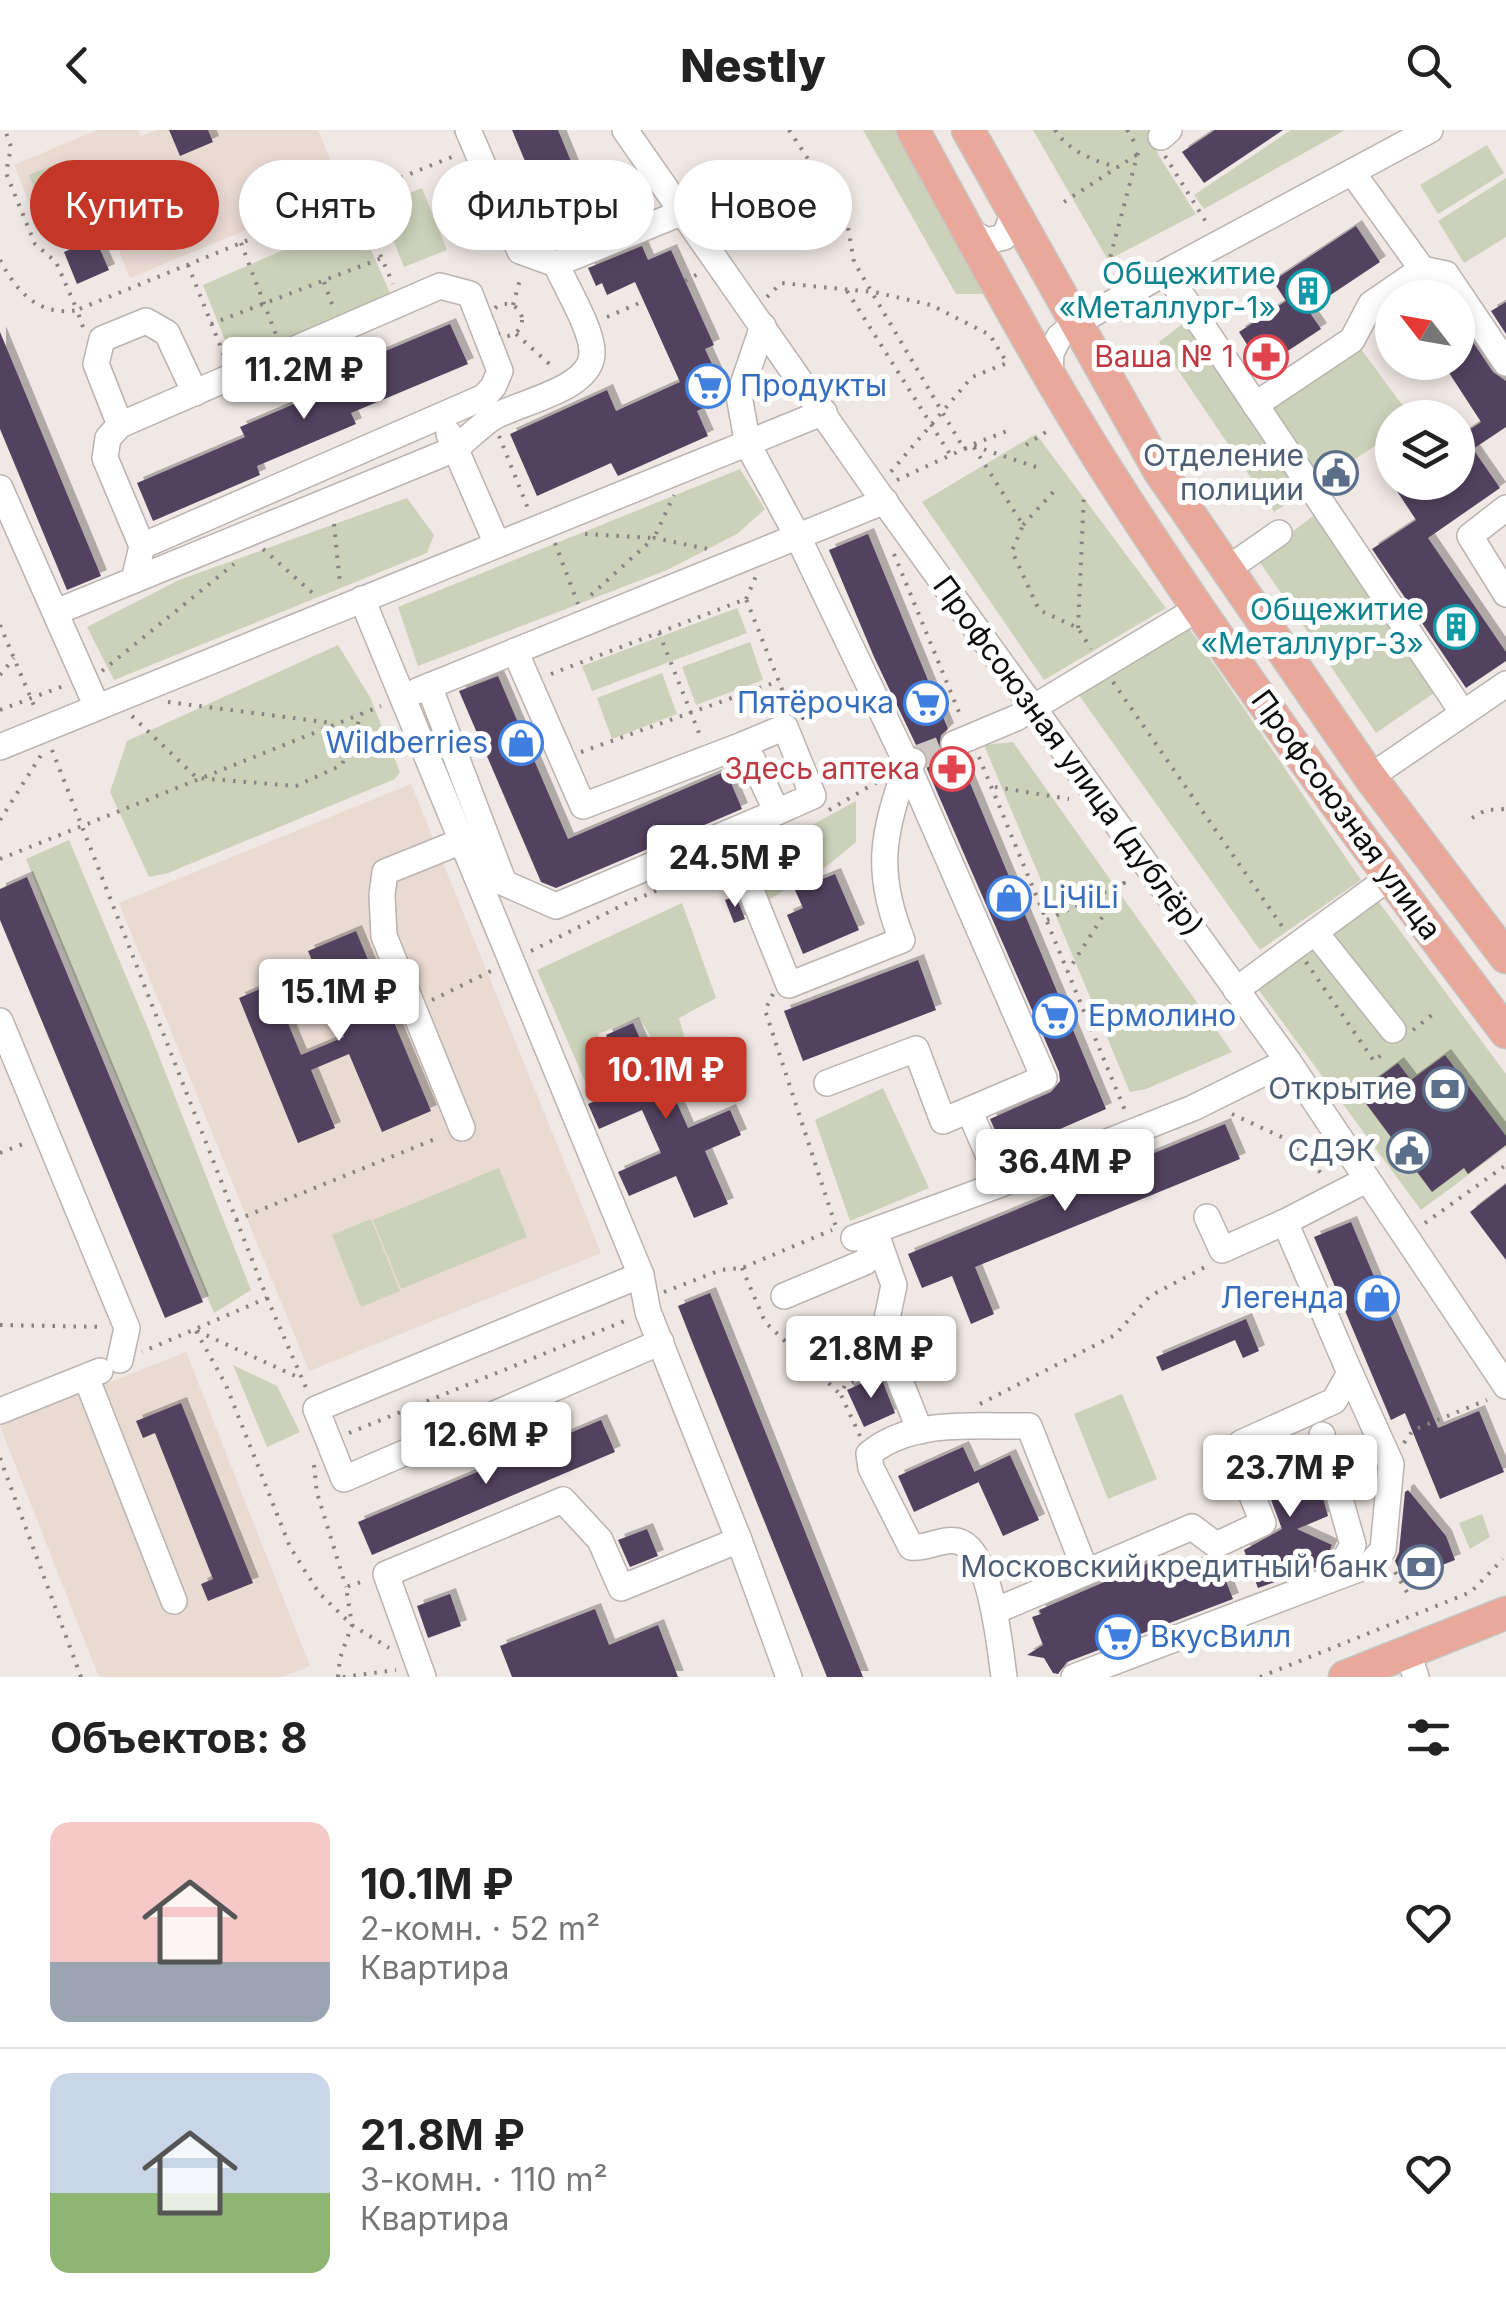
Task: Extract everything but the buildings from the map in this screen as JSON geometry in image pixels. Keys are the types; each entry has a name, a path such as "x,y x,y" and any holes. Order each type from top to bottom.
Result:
{"main road":[{"name":"Профсоюзная улица","path":"913,130 1050,376 1121,493 1197,608 1506,1032"},
{"name":"Профсоюзная улица","path":"968,130 1159,470 1370,777 1506,956"},
{"path":"1346,1677 1412,1665 1506,1614"}],"street":[{"name":"Профсоюзная улица (дублёр)","path":"625,130 674,199"},
{"path":"1050,376 1052,352 1059,337 1075,324 1430,130"},
{"path":"472,138 520,251 556,264 674,216"},
{"path":"1352,172 1422,269 1446,274 1506,363"},
{"path":"969,232 997,241 1009,229 1011,207"},
{"name":"Профсоюзная улица (дублёр)","path":"710,250 1288,1061 1358,1185 1406,1236 1496,1393"},
{"path":"56,612 251,539 332,499 455,449 492,418 572,384 588,369 592,353 556,264"},
{"path":"1256,405 1352,340 1370,304 1422,269"},
{"path":"1166,272 1256,405 1450,724"},
{"path":"134,580 142,546 105,458 108,438 120,425 440,286 470,294 500,371 484,397 142,546"},
{"path":"758,318 738,396 748,444 912,762 1044,1078 943,1121 916,1049 827,1083"},
{"path":"120,425 96,364 102,339 146,321 166,333 195,392"},
{"path":"0,746 824,412"},
{"path":"442,416 496,544"},
{"path":"0,488 97,707"},
{"path":"403,697 798,537 881,495"},
{"path":"1506,508 1470,536 1506,594"},
{"path":"1226,570 1280,533"},
{"path":"362,599 640,1274 648,1312 789,1677"},
{"path":"962,740 1016,718 1197,608"},
{"path":"429,686 504,883 556,906 813,796 785,726 582,806 515,651"},
{"path":"1370,777 1506,684"},
{"path":"745,744 777,812"},
{"path":"737,856 789,985 902,940 888,905 883,858 888,818 912,762"},
{"path":"462,840 385,872 382,895 384,936 462,1128"},
{"path":"1236,990 1390,877"},
{"path":"1305,939 1395,1039"},
{"path":"0,1021 128,1328 105,1368 0,1412"},
{"path":"869,1237 1193,1108 1288,1061"},
{"path":"969,1110 1001,1184"},
{"path":"1207,1217 1222,1250 1358,1185"},
{"path":"1074,1677 1369,1565 1383,1550 1391,1464 1284,1222"},
{"path":"784,1296 864,1262 869,1237"},
{"path":"869,1237 894,1285 883,1338 920,1431"},
{"path":"640,1274 316,1409 344,1479 661,1342"},
{"path":"105,1368 174,1600"},
{"path":"995,1611 1192,1527 1216,1545 1262,1524 1240,1465 1240,1443 1334,1400 1350,1373"},
{"path":"1004,1677 995,1611 974,1552 961,1541 912,1547 903,1536 869,1454 879,1446 930,1427 1029,1426 1086,1572"},
{"path":"1322,1435 1353,1545 1336,1575"},
{"path":"422,1672 386,1574 563,1500 600,1540 621,1588 739,1540"}],"path":[{"path":"4,130 11,147 6,173 35,244 56,262 83,328"},
{"path":"789,130 846,216 854,262 964,448"},
{"path":"1054,130 1078,152 1118,167"},
{"path":"1127,130 1157,140 1206,222"},
{"path":"412,168 472,138"},
{"path":"1064,202 1157,140"},
{"path":"1106,277 1157,140"},
{"path":"0,260 14,286 36,304 57,314 77,310 239,244"},
{"path":"244,250 283,354"},
{"path":"379,250 401,302"},
{"path":"513,305 528,254"},
{"path":"211,324 382,258"},
{"path":"188,265 232,376"},
{"path":"323,281 341,328"},
{"path":"758,318 781,284 874,292 931,305 990,336 1007,363 972,377 931,423 881,495"},
{"path":"847,291 951,456"},
{"path":"584,327 644,301"},
{"path":"515,334 523,318 520,310 513,305 497,306 490,324 500,336 515,334 572,384"},
{"path":"492,418 531,517"},
{"path":"881,495 964,448 1007,431"},
{"path":"1026,445 1046,432"},
{"path":"964,448 973,446 1036,467"},
{"path":"973,446 1023,525"},
{"path":"586,534 654,538 680,482"},
{"path":"1056,489 1023,525 1012,550 1039,610 1078,628 1102,666 1305,939 1374,1061 1395,1039 1433,1014"},
{"path":"1078,628 1084,494"},
{"path":"0,710 110,668 251,539 317,596 340,587 332,499"},
{"path":"552,533 579,607"},
{"path":"891,546 962,740 992,786 1134,1132"},
{"path":"529,683 746,599 789,709 785,726"},
{"path":"0,625 44,728"},
{"path":"660,632 709,756"},
{"path":"0,676 14,658"},
{"path":"562,759 779,681"},
{"path":"0,859 403,697"},
{"path":"156,700 337,723"},
{"path":"142,706 128,712 197,778 296,786 342,765 362,713"},
{"path":"0,820 49,743 267,1298 316,1409"},
{"path":"992,786 1069,799"},
{"path":"1472,818 1486,810 1506,809"},
{"path":"1047,920 1124,883 1068,972"},
{"path":"414,1009 488,972"},
{"path":"329,1440 648,1312 656,1295 722,1270 742,1268 837,1228 765,1010 774,992 789,985"},
{"path":"1231,1114 1288,1140 1328,1180 1358,1185"},
{"path":"236,1220 462,1128"},
{"path":"0,1153 47,1134"},
{"path":"1406,1236 1506,1165"},
{"path":"959,1427 963,1412 1116,1335 1150,1296 1205,1268 1222,1250"},
{"path":"742,1268 765,1322 841,1396 869,1454"},
{"path":"105,1368 267,1298"},
{"path":"0,1325 128,1328"},
{"path":"196,1330 302,1379"},
{"path":"196,1330 226,1385 290,1546 319,1593 352,1625 422,1672"},
{"path":"841,1396 845,1385 894,1364"},
{"path":"1391,1464 1413,1430 1496,1393"},
{"path":"0,1458 82,1677"},
{"path":"344,1479 317,1494 346,1587 352,1625 340,1658 341,1677 422,1672"},
{"path":"1383,1550 1408,1594"},
{"path":"1260,1677 1472,1592 1503,1559"},
{"path":"346,1587 386,1574"}],"shaded area":[{"path":"97,130 138,130 141,136 169,130 180,156 213,142 208,130 318,130 330,160 239,160 239,233 219,241 219,160 30,160 30,204 14,165"},
{"path":"119,250 198,250 130,278"},
{"path":"411,784 601,1253 309,1371 119,903"},
{"path":"186,1352 310,1666 283,1677 99,1677 0,1426"}],"green space":[{"path":"863,130 900,130 990,294 956,294"},
{"path":"1033,130 1155,130 1150,135 1159,156 1196,214 1108,260"},
{"path":"1291,130 1345,130 1204,209 1194,195"},
{"path":"1487,145 1504,173 1438,214 1420,185"},
{"path":"1506,178 1506,237 1464,263 1438,221"},
{"path":"422,188 432,213 432,250 447,250 404,267 397,250 412,250 412,192"},
{"path":"283,250 371,250 393,300 236,368 203,285"},
{"path":"1189,319 1257,417 1358,345 1375,368 1375,380 1384,380 1398,400 1375,400 1375,446 1274,512 1159,342"},
{"path":"1036,434 1166,608 1044,680 922,502"},
{"path":"740,469 765,509 737,534 667,570 418,666 398,607"},
{"path":"407,498 434,535 427,553 114,680 87,627 179,580"},
{"path":"1320,511 1434,693 1376,733 1257,558"},
{"path":"737,608 747,633 592,691 582,666"},
{"path":"1187,625 1361,880 1260,950 1076,691"},
{"path":"750,642 763,680 696,705 682,667"},
{"path":"338,645 370,697 400,772 395,779 168,873 149,877 110,792 127,741"},
{"path":"662,673 677,714 612,739 597,698"},
{"path":"1013,742 1232,1052 1146,1089 1130,1092 984,745"},
{"path":"856,801 856,842 827,866 768,900 748,860"},
{"path":"69,840 251,1290 214,1313 26,859"},
{"path":"1378,901 1506,1074 1506,1147 1421,1210 1258,989"},
{"path":"682,903 716,998 679,1018 685,1040 662,1054 639,1018 598,1034 614,1079 590,1093 537,970"},
{"path":"883,1088 929,1188 850,1221 815,1120"},
{"path":"499,1168 527,1237 401,1289 373,1220"},
{"path":"371,1219 400,1291 361,1307 332,1235"},
{"path":"233,1365 277,1386 300,1432 267,1447"},
{"path":"1122,1394 1157,1479 1108,1499 1074,1414"},
{"path":"1482,1514 1490,1537 1470,1549 1459,1523"}],"tunnel":[{"path":"917,758 954,744"}],"place":[{"name":"Общежитие «Металлург-1»","path":"1308,291"},
{"name":"Ваша № 1","path":"1266,357"},
{"name":"Продукты","path":"708,386"},
{"name":"Отделение полиции","path":"1336,473"},
{"name":"Общежитие «Металлург-3»","path":"1456,627"},
{"name":"Пятёрочка","path":"926,703"},
{"name":"Wildberries","path":"521,743"},
{"name":"Здесь аптека","path":"952,769"},
{"name":"LiЧiLi","path":"1009,898"},
{"name":"Ермолино","path":"1055,1016"},
{"name":"Открытие","path":"1445,1089"},
{"name":"СДЭК","path":"1409,1151"},
{"name":"Легенда","path":"1377,1298"},
{"name":"Московский кредитный банк","path":"1421,1567"},
{"name":"ВкусВилл","path":"1118,1637"}]}
